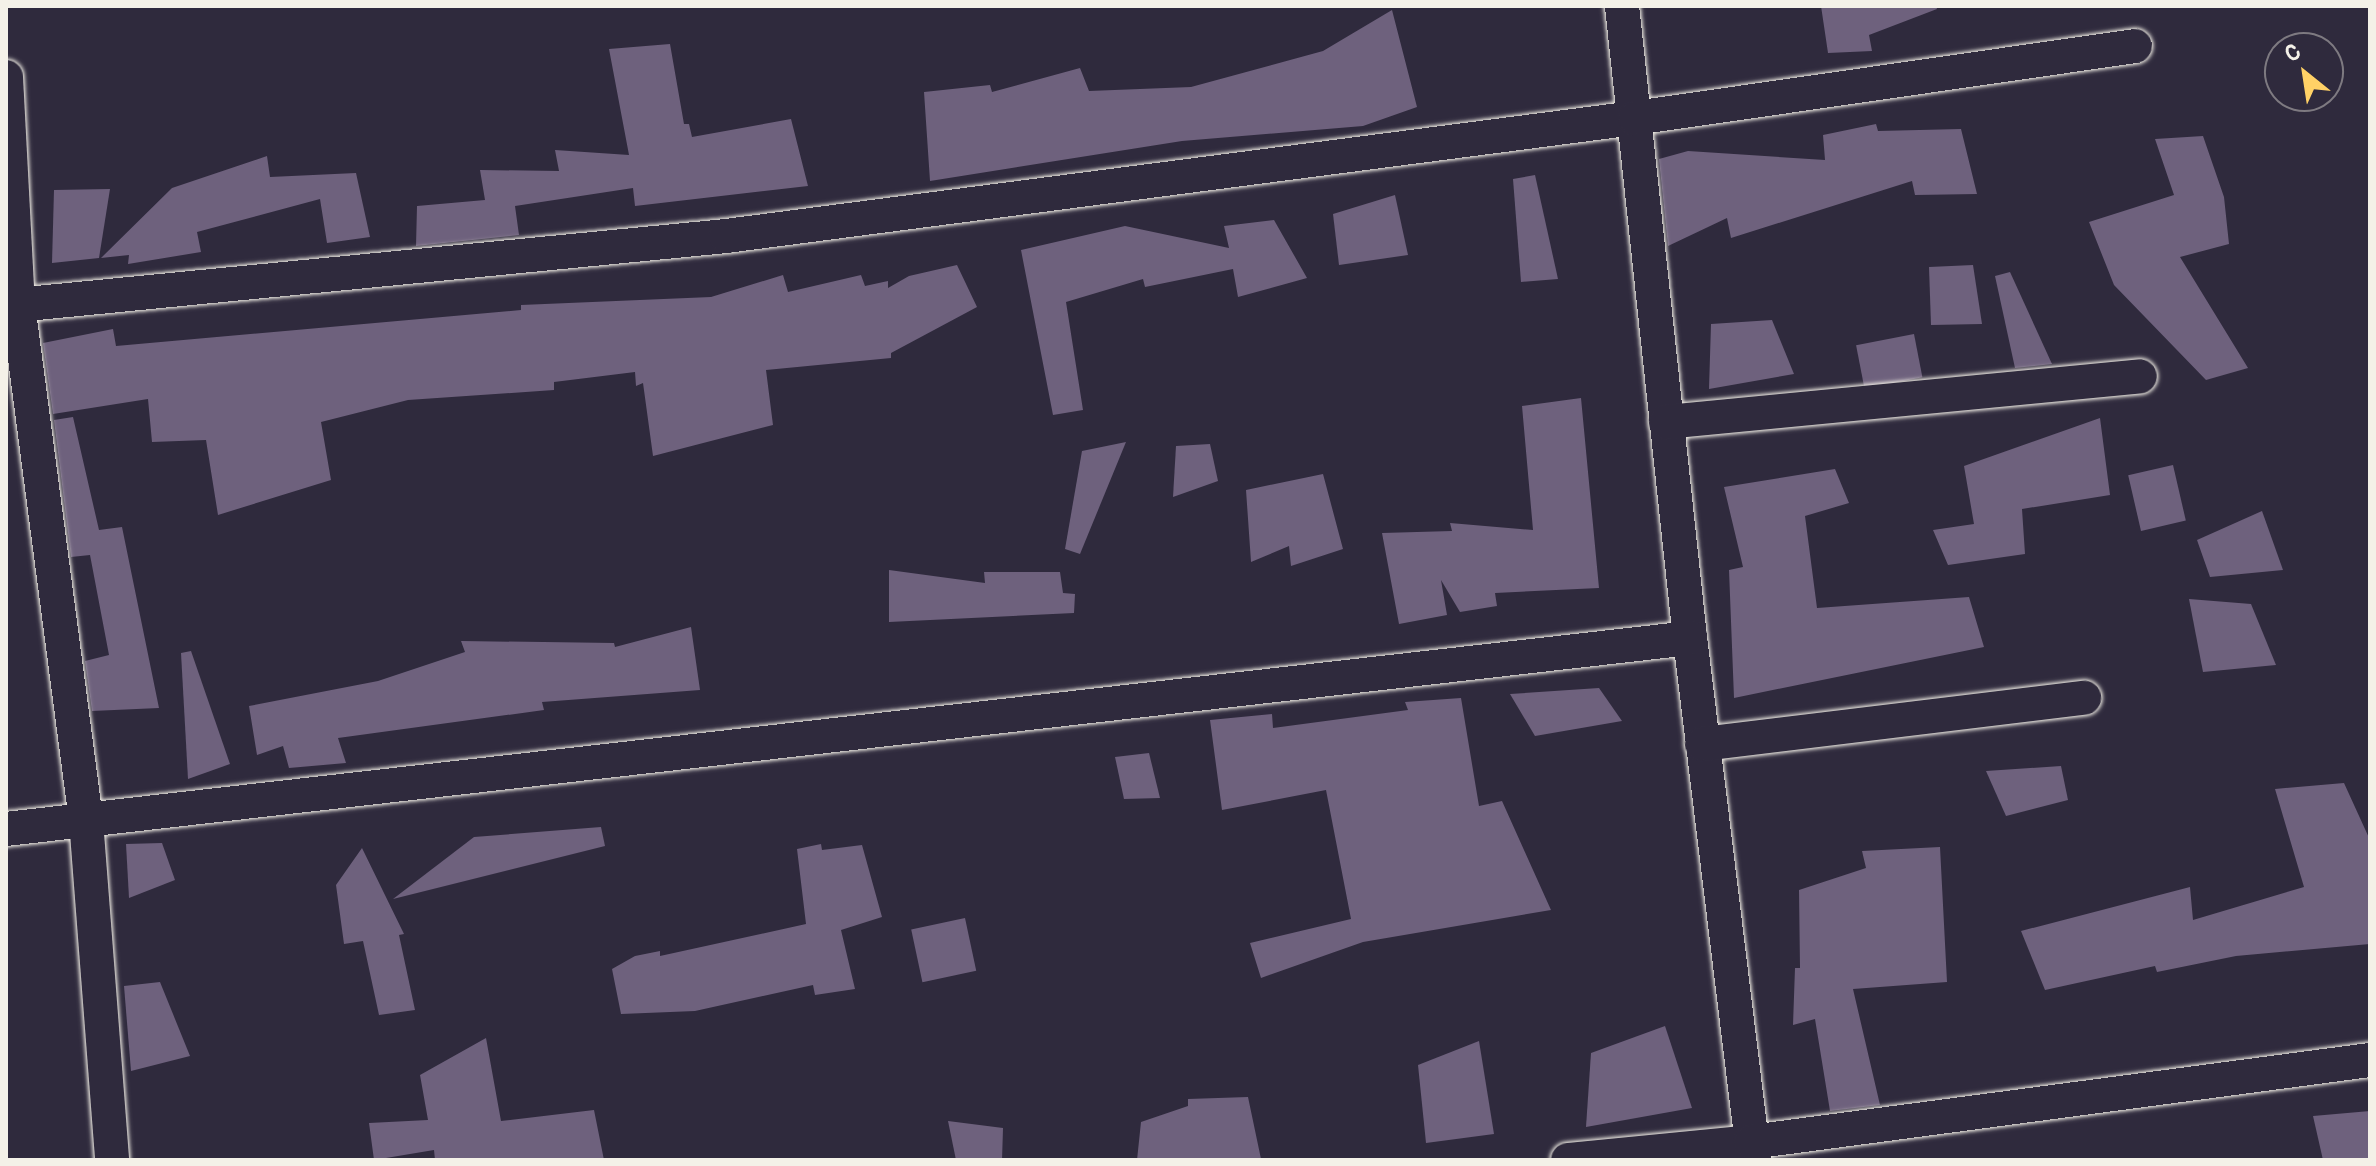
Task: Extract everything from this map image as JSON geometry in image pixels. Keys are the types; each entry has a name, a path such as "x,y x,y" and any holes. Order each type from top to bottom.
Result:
{"street":[{"path":"1622,6 1702,744 1752,1151"},
{"path":"12,306 726,236 1635,118 2135,46"},
{"path":"6,77 12,306 86,820 112,1160"},
{"path":"1666,422 2140,376"},
{"path":"6,829 1690,638"},
{"path":"1702,744 2084,698"},
{"path":"1568,1160 1752,1151 2370,1060"}],"building":[{"path":"1821,6 1936,6 1937,9 1869,35 1872,51 1828,53"},
{"path":"1392,10 1417,107 1363,126 1182,141 930,181 924,92 990,85 992,92 1080,68 1089,91 1191,87 1323,51"},
{"path":"670,44 684,124 689,124 692,137 791,119 808,186 635,206 633,188 515,206 519,235 416,246 417,206 485,200 480,170 559,171 555,150 629,155 609,49"},
{"path":"1876,124 1878,131 1961,129 1977,194 1915,195 1912,181 1731,238 1727,218 1668,246 1659,159 1688,151 1825,160 1823,135"},
{"path":"2203,136 2224,197 2229,244 2180,257 2248,368 2206,380 2114,285 2089,222 2174,195 2155,139"},
{"path":"267,156 270,177 356,173 370,237 327,243 320,199 197,232 201,252 128,264 129,255 101,258 172,188"},
{"path":"1535,175 1558,279 1521,282 1513,179"},
{"path":"110,189 99,258 52,263 54,190"},
{"path":"1395,195 1408,255 1339,265 1333,214"},
{"path":"1274,220 1307,278 1238,297 1233,269 1145,287 1143,279 1066,302 1083,410 1053,415 1021,250 1125,226 1229,248 1224,226"},
{"path":"957,265 977,307 891,353 891,358 766,370 773,425 653,456 643,383 636,386 635,372 554,382 554,390 408,400 321,422 331,480 218,515 206,440 152,442 148,399 53,414 43,343 113,329 116,346 521,310 521,305 711,297 783,275 788,292 861,275 865,286 888,281 888,288 909,276"},
{"path":"1973,265 1982,324 1931,325 1929,267"},
{"path":"2010,272 2052,364 2015,368 1995,276"},
{"path":"1772,320 1794,374 1709,389 1711,324"},
{"path":"1914,334 1922,377 1864,388 1856,345"},
{"path":"1581,398 1599,588 1495,593 1497,606 1460,612 1441,580 1447,615 1399,624 1382,533 1452,531 1450,523 1533,530 1522,406"},
{"path":"73,417 99,530 122,527 159,708 92,711 85,661 109,655 90,555 71,557 54,420"},
{"path":"2100,418 2110,495 2022,509 2025,554 1948,565 1933,530 1974,524 1964,466"},
{"path":"1126,442 1080,554 1065,549 1082,451"},
{"path":"1210,444 1218,481 1173,497 1176,446"},
{"path":"2173,465 2186,521 2141,531 2128,475"},
{"path":"1835,469 1849,503 1805,516 1817,608 1969,597 1984,647 1734,698 1729,570 1743,567 1724,487"},
{"path":"1323,474 1343,549 1291,566 1289,546 1251,562 1246,490"},
{"path":"2262,511 2283,570 2210,577 2197,540"},
{"path":"889,570 985,583 984,572 1060,572 1063,593 1075,594 1074,613 889,622"},
{"path":"2189,599 2251,604 2276,665 2203,672"},
{"path":"691,627 700,690 542,702 544,710 338,738 346,763 289,768 283,746 257,755 249,706 378,681 465,652 461,641 614,643 615,647"},
{"path":"191,651 230,764 188,779 181,653"},
{"path":"1599,688 1622,721 1535,736 1510,694"},
{"path":"1461,698 1479,806 1502,801 1551,910 1363,942 1261,978 1250,943 1351,919 1326,790 1222,810 1210,720 1272,714 1273,728 1408,710 1405,702"},
{"path":"1149,753 1160,798 1124,799 1115,757"},
{"path":"2061,766 2068,800 2006,816 1986,771"},
{"path":"2344,783 2370,840 2370,944 2236,956 2157,972 2155,966 2045,990 2021,931 2190,887 2193,920 2304,887 2275,789"},
{"path":"601,827 605,846 393,899 474,837"},
{"path":"162,843 175,880 129,898 126,844"},
{"path":"821,844 822,850 862,845 882,917 841,930 855,989 815,995 813,985 695,1011 621,1014 612,969 635,956 660,951 660,956 806,924 797,849"},
{"path":"1940,847 1947,982 1853,989 1880,1105 1830,1111 1815,1019 1793,1025 1795,968 1800,968 1799,890 1866,868 1862,851"},
{"path":"362,848 404,934 399,935 415,1010 379,1015 363,941 344,944 336,885"},
{"path":"965,918 976,971 922,982 911,929"},
{"path":"160,982 190,1056 131,1071 124,986"},
{"path":"1665,1026 1692,1108 1586,1127 1591,1053"},
{"path":"486,1038 501,1121 594,1110 604,1160 435,1160 434,1150 374,1160 369,1123 428,1120 420,1075"},
{"path":"1479,1041 1494,1134 1426,1143 1418,1065"},
{"path":"1248,1097 1261,1159 1137,1160 1141,1122 1188,1106 1188,1099"},
{"path":"2370,1111 2370,1160 2323,1160 2313,1116"},
{"path":"948,1121 1003,1128 1002,1160 956,1160"}]}
